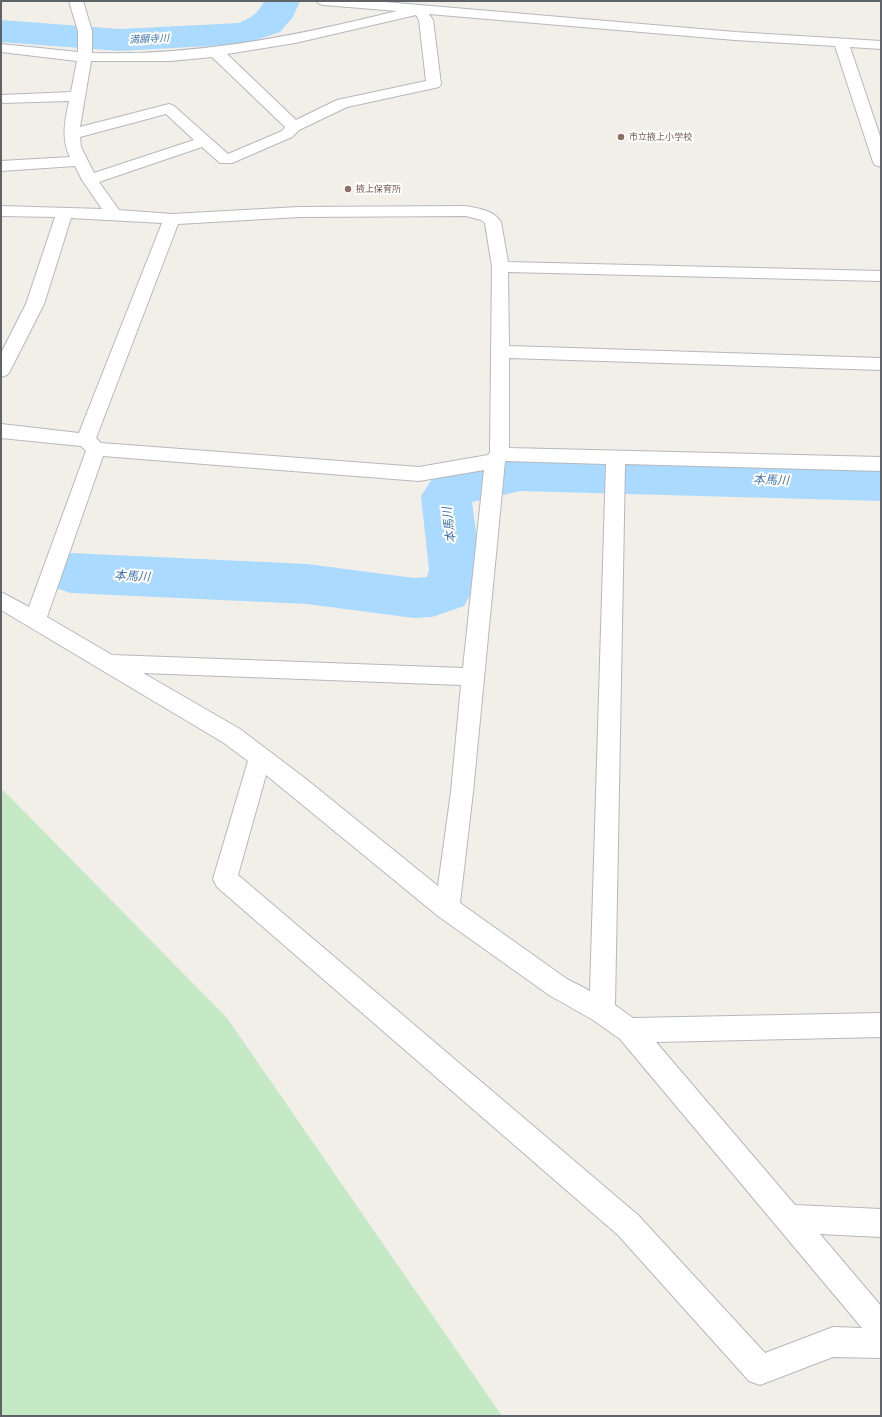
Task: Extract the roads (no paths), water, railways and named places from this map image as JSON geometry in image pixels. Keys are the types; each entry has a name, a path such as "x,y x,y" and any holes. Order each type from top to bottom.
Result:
{"street":[{"path":"76,1 85,31 85,53 72,122 73,147 90,180 114,214"},
{"path":"324,1 735,36 841,44 881,45"},
{"path":"1,49 145,57 216,52 267,45 419,10"},
{"path":"72,134 168,108 226,160 287,134 294,126 342,103 434,84 426,20 419,10"},
{"path":"841,44 881,162"},
{"path":"216,52 294,126"},
{"path":"1,99 77,96"},
{"path":"90,180 205,141"},
{"path":"1,166 81,161"},
{"path":"1,211 114,214 172,219 299,212 466,211 487,216 493,222 500,267 501,352 495,470 462,792 447,908"},
{"path":"1,371 35,304 65,212"},
{"path":"35,620 91,444 172,219"},
{"path":"500,267 881,276"},
{"path":"501,352 881,364"},
{"path":"1,431 91,444 419,474 495,470 616,471 881,464"},
{"path":"602,1011 616,471"},
{"path":"1,600 110,662 232,736 298,786 447,908 558,987 602,1011 629,1030 881,1328"},
{"path":"110,662 474,677"},
{"path":"260,758 225,879 628,1225 760,1370 833,1342 881,1343"},
{"path":"629,1030 881,1025"},
{"path":"790,1219 881,1223"}],"waterway":[{"name":"満願寺川","path":"1,31 120,40 244,33 267,24 275,17 282,1"},
{"name":"本馬川","path":"71,573 307,584 414,598 432,597 445,592 452,581 455,570 446,496 451,489 520,473 881,483"}],"place":[{"name":"市立掖上小学校","path":"621,137"},
{"name":"掖上保育所","path":"348,189"}]}
